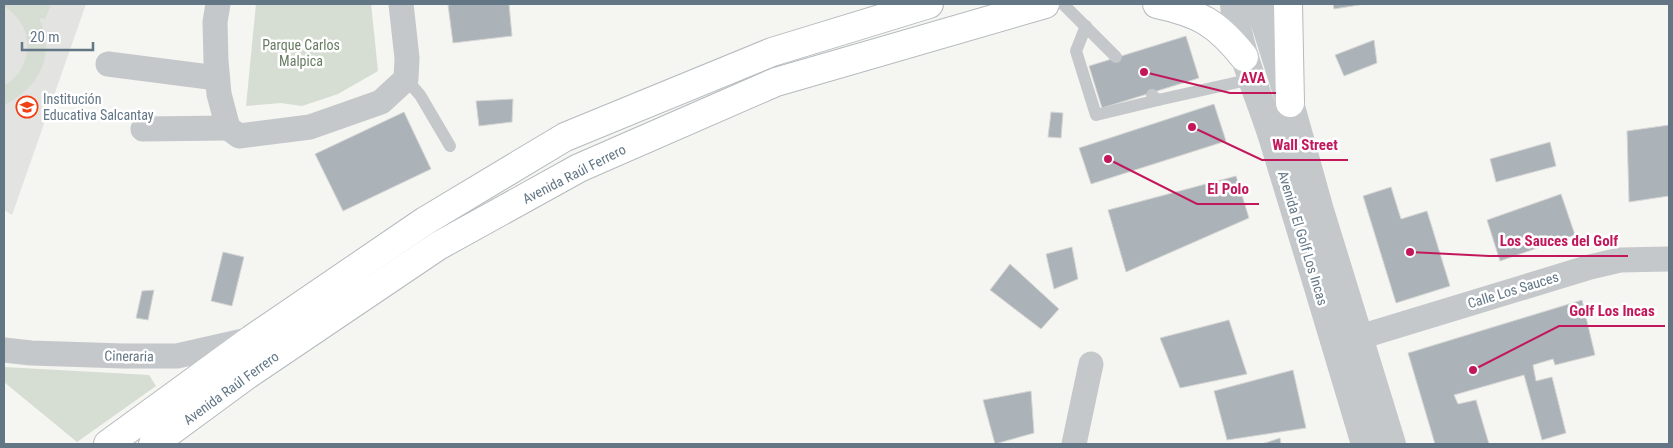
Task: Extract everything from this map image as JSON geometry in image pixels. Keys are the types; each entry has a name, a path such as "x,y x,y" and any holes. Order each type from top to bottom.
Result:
{"main road":[{"name":"Avenida Raúl Ferrero","path":"108,444 252,339 425,221 566,137 772,52 929,4"},
{"name":"Avenida Raúl Ferrero","path":"153,444 247,375 438,246 579,168 776,82 1045,4"},
{"path":"1157,4 1198,16 1219,30 1248,68"},
{"path":"1288,4 1290,103"}],"street":[{"path":"218,4 215,22 219,94 228,128 238,136 310,126 381,102 406,79 407,58 401,4"},
{"name":"Avenida El Golf Los Incas","path":"1234,4 1235,20 1248,68 1274,144 1365,444"},
{"path":"1260,4 1290,103"},
{"path":"108,64 217,78"},
{"name":"Avenida El Golf Los Incas","path":"1290,103 1319,207 1392,444"},
{"path":"143,129 228,128"},
{"name":"Calle Los Sauces","path":"1360,337 1590,267 1620,260 1669,259"},
{"name":"Cineraria","path":"4,350 31,353 177,356 252,339"},
{"path":"1074,444 1091,364"}],"lane":[{"path":"1063,4 1116,57"},
{"path":"1086,26 1076,52 1096,115 1248,68"},
{"path":"406,79 420,95 450,146"}],"shaded area":[{"name":"Institución Educativa Salcantay","path":"4,4 86,4 12,215 4,210"}],"green space":[{"path":"4,4 51,4 45,19 39,18 46,45 41,69 27,89 17,98 4,105 4,85 18,74 22,67 26,58 27,40 21,23"},
{"name":"Parque Carlos Malpica","path":"256,4 371,4 378,71 338,94 302,106 281,103 246,106"},
{"path":"4,367 149,375 156,386 77,442 4,382"}],"building":[{"path":"509,4 512,36 453,43 448,5"},
{"path":"1333,4 1365,4 1334,9"},
{"path":"1186,36 1199,78 1102,108 1089,66"},
{"path":"1374,40 1377,63 1344,76 1335,55"},
{"path":"513,99 512,122 479,126 476,101"},
{"path":"1214,104 1226,141 1091,184 1079,148"},
{"path":"404,112 431,169 343,211 315,154"},
{"path":"1051,112 1063,113 1061,138 1048,137"},
{"path":"1669,125 1669,196 1629,202 1627,131"},
{"path":"1550,142 1556,166 1496,182 1490,159"},
{"path":"1236,176 1249,218 1126,272 1108,210"},
{"path":"1391,187 1401,219 1427,211 1450,286 1396,303 1363,196"},
{"path":"1561,194 1575,235 1500,261 1487,220"},
{"path":"1072,247 1078,279 1054,289 1046,254"},
{"path":"223,252 244,257 232,306 211,301"},
{"path":"1010,264 1059,309 1041,329 990,290"},
{"path":"154,290 148,320 136,318 142,291"},
{"path":"1582,300 1595,355 1555,365 1553,359 1533,365 1536,381 1552,377 1566,433 1542,440 1524,375 1454,395 1458,404 1476,400 1489,444 1435,444 1408,353"},
{"path":"1229,320 1247,374 1180,388 1160,338"},
{"path":"1293,370 1306,428 1227,440 1214,391"},
{"path":"1031,391 1034,433 995,444 983,400"},
{"path":"1280,438 1281,444 1262,444"}],"place":[{"name":"AVA","path":"1144,72"},
{"name":"Institución Educativa Salcantay","path":"27,107"},
{"name":"Wall Street","path":"1192,127"},
{"name":"El Polo","path":"1108,159"},
{"name":"Los Sauces del Golf","path":"1410,252"},
{"name":"Golf Los Incas","path":"1473,370"}]}
